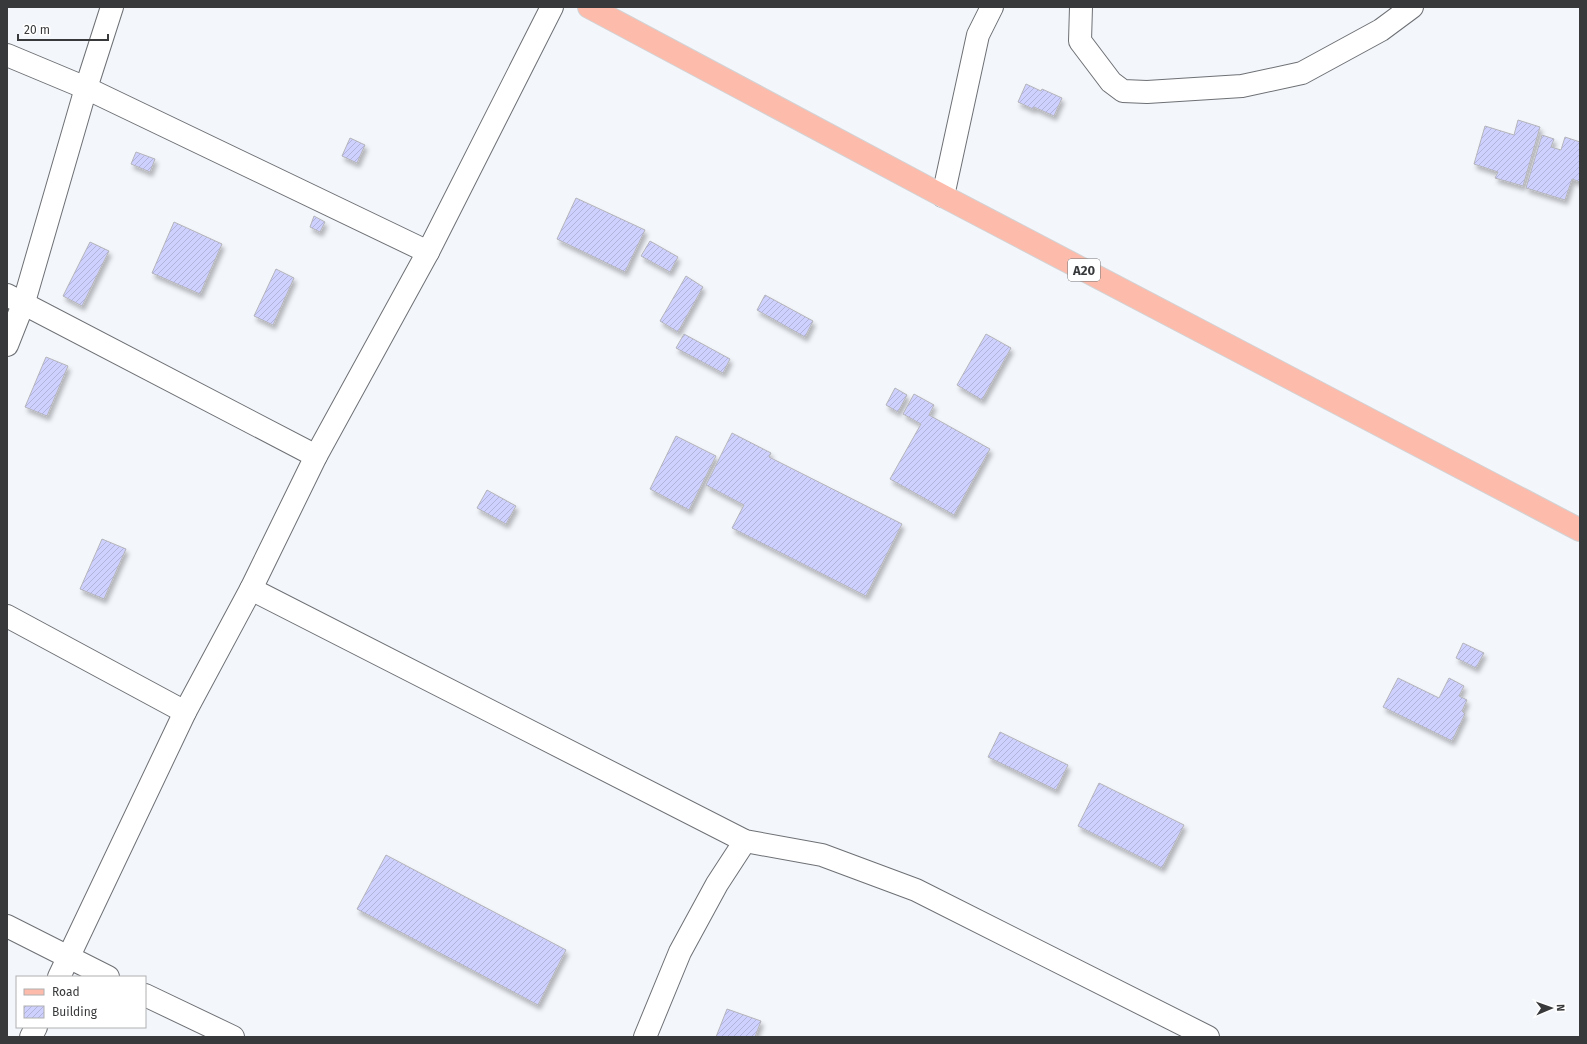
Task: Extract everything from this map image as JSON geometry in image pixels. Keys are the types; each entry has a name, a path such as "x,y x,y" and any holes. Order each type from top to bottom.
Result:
{"main road":[{"name":"A20","path":"589,7 943,196 1580,530"}],"street":[{"path":"7,345 15,298 112,7"},
{"path":"64,967 186,712 251,589 316,456 428,252 552,7"},
{"path":"943,196 978,35 992,7"},
{"path":"1081,7 1080,41 1111,82 1123,91 1147,92 1242,86 1302,73 1381,30 1412,7"},
{"path":"7,55 86,88 428,252"},
{"path":"15,298 316,456"},
{"path":"251,589 745,841 822,855 916,890 1208,1037"},
{"path":"7,616 186,712"},
{"path":"645,1037 680,952 717,884 745,841"},
{"path":"7,926 64,967 104,976"},
{"path":"146,995 233,1037"},
{"path":"31,1037 36,1028"}],"building":[{"path":"1026,84 1062,98 1054,116 1018,102"},
{"path":"1518,120 1540,127 1523,186 1495,178 1498,172 1474,164 1485,126 1514,135"},
{"path":"1542,135 1554,139 1551,147 1561,150 1565,137 1580,142 1580,182 1572,179 1565,200 1526,188"},
{"path":"350,138 365,145 357,163 342,156"},
{"path":"136,152 155,159 150,172 131,164"},
{"path":"576,198 645,230 625,272 557,239"},
{"path":"314,216 325,222 320,232 310,227"},
{"path":"174,222 222,244 200,294 152,273"},
{"path":"650,241 678,257 670,272 641,256"},
{"path":"90,242 109,251 82,306 63,296"},
{"path":"276,269 294,278 273,325 254,316"},
{"path":"686,276 703,287 678,332 660,321"},
{"path":"765,295 813,321 805,337 757,310"},
{"path":"684,334 730,359 723,373 676,348"},
{"path":"986,334 1011,348 982,400 957,385"},
{"path":"46,357 68,366 47,416 25,407"},
{"path":"895,388 907,395 898,412 886,405"},
{"path":"914,394 934,405 929,415 990,449 954,515 890,479 921,424 903,414"},
{"path":"732,433 771,453 769,457 902,524 866,596 732,528 744,505 706,485"},
{"path":"676,436 716,456 689,510 650,489"},
{"path":"487,490 516,506 506,524 477,508"},
{"path":"102,539 126,549 104,599 80,589"},
{"path":"1463,643 1484,653 1476,668 1456,658"},
{"path":"1398,678 1439,698 1449,678 1464,686 1459,696 1467,700 1462,711 1465,714 1452,741 1383,707"},
{"path":"1000,732 1068,765 1056,790 988,757"},
{"path":"1099,783 1184,825 1162,868 1078,826"},
{"path":"386,855 566,950 538,1005 357,909"},
{"path":"727,1009 761,1021 755,1037 716,1037"}]}
